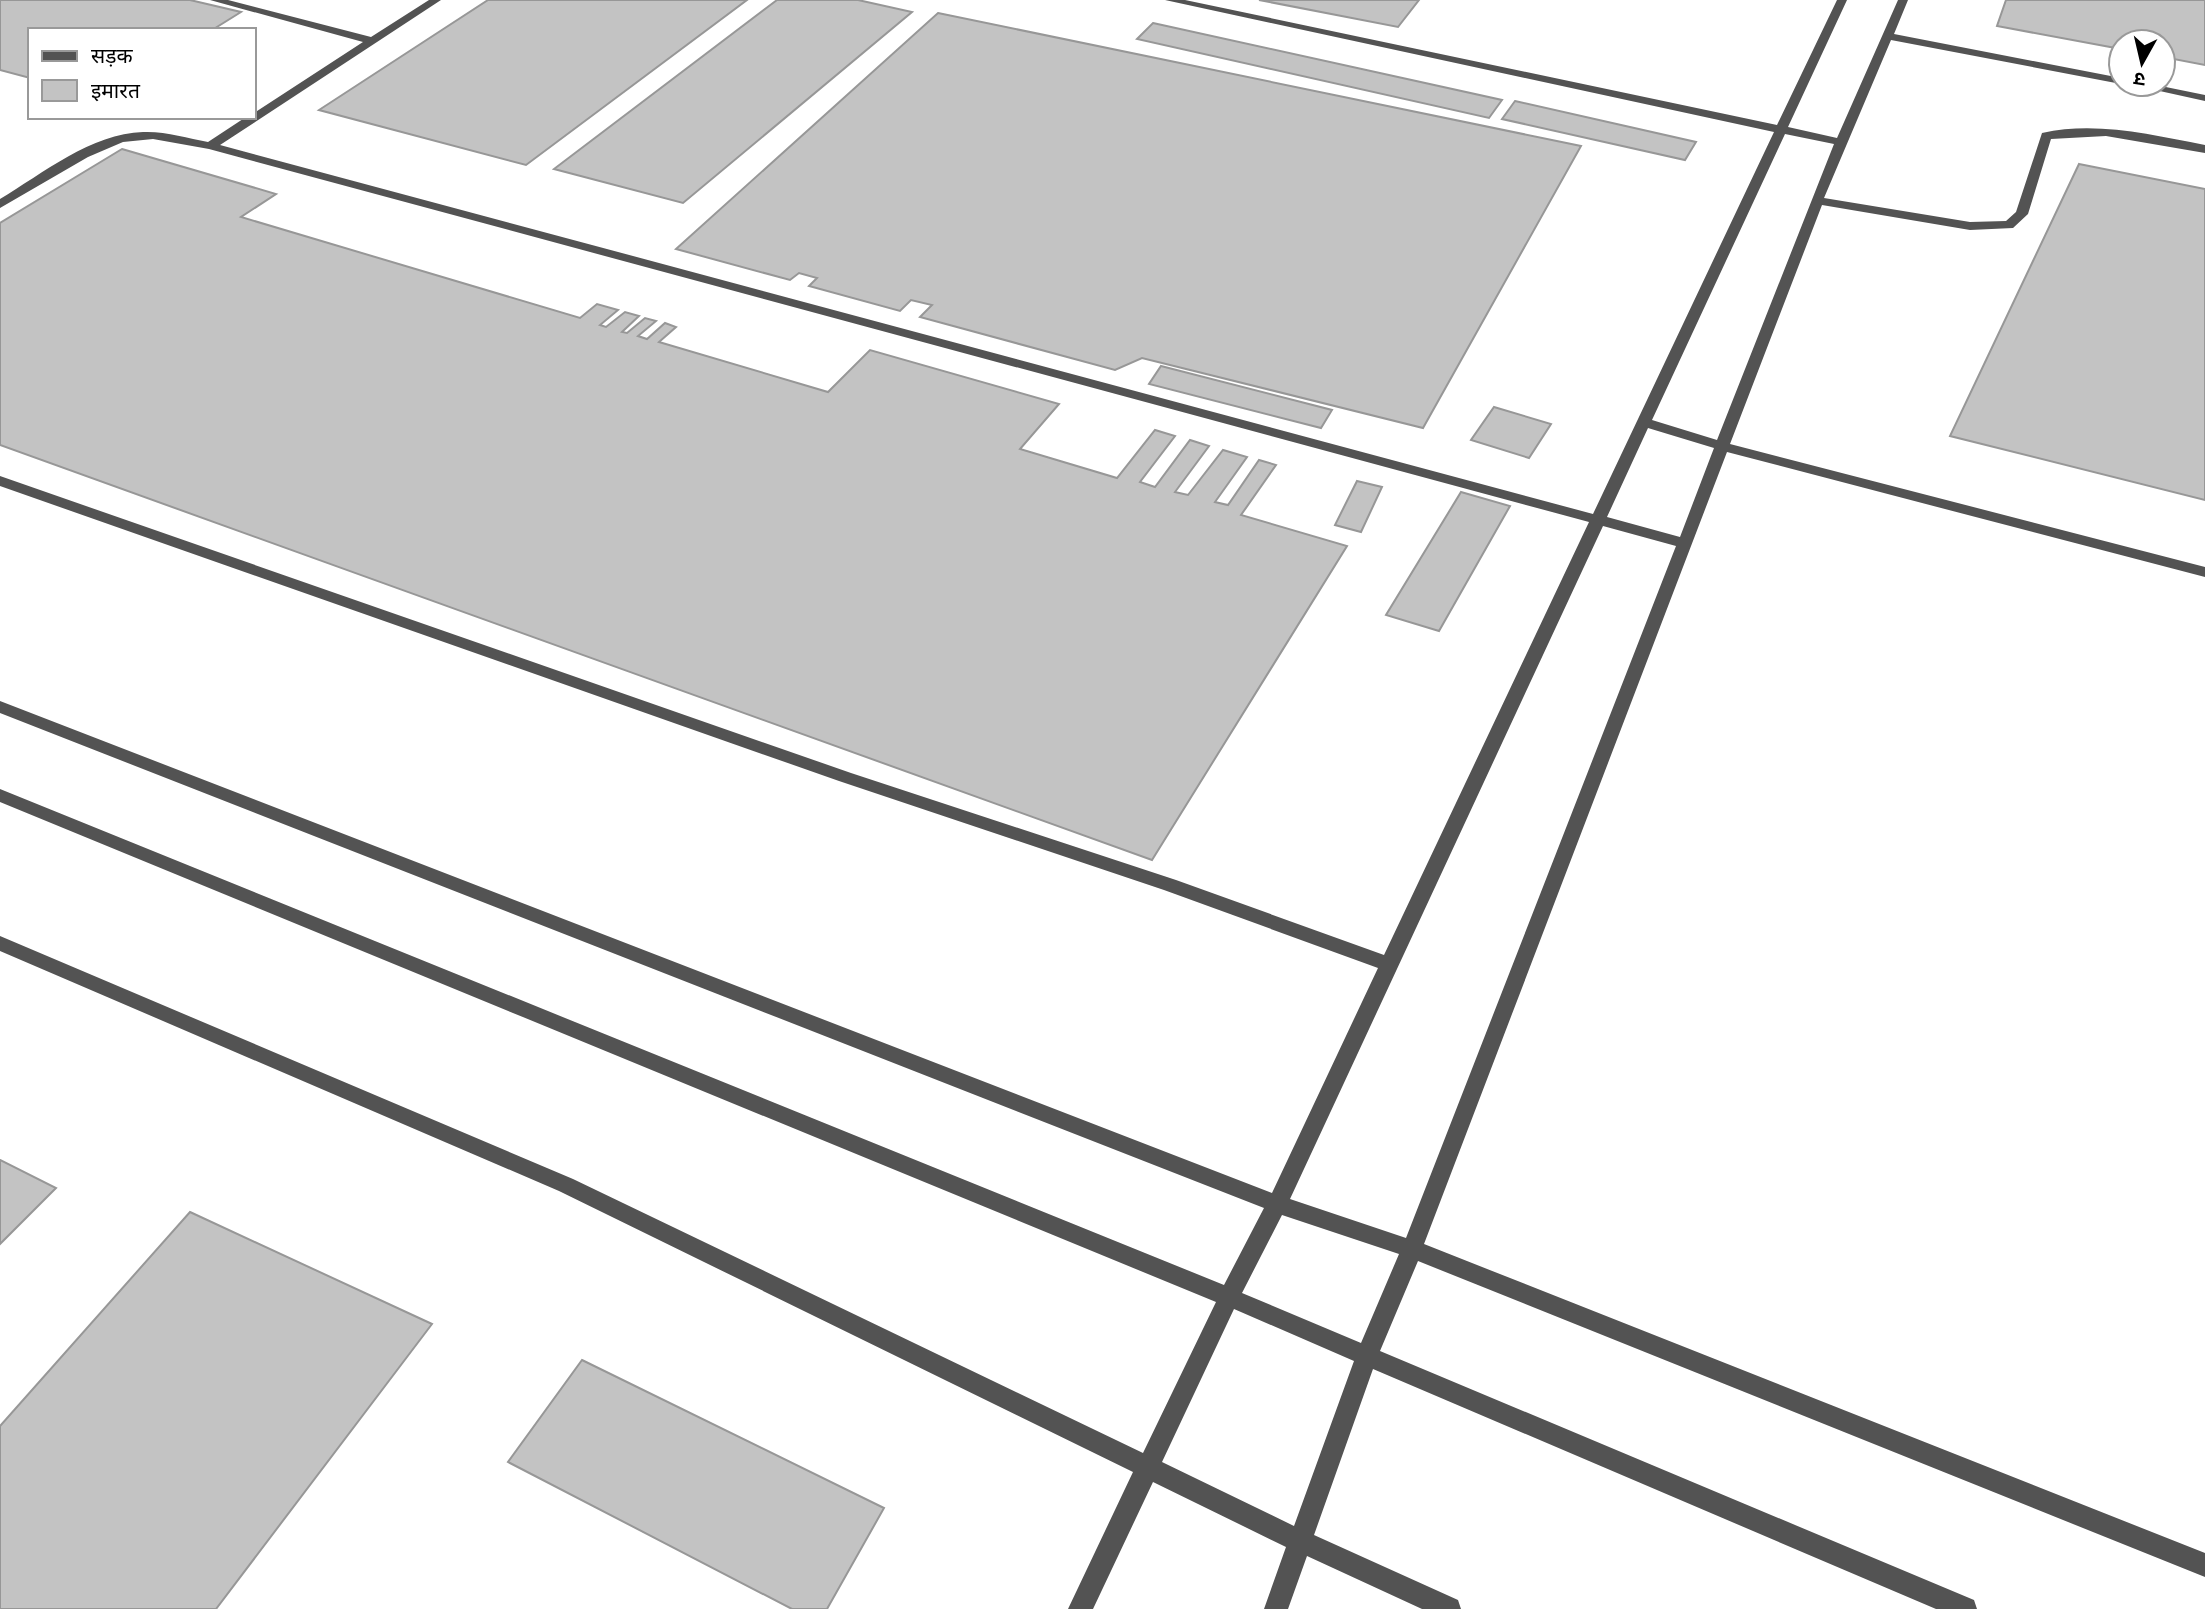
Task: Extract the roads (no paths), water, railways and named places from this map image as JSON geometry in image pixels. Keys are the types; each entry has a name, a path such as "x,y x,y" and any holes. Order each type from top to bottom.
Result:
{"street":[{"path":"215,0 372,41"},
{"path":"256,116 436,0"},
{"path":"1170,0 1840,142"},
{"path":"1080,1609 1229,1297 1277,1204 1646,423 1842,0"},
{"path":"1276,1609 1366,1358 1412,1249 1817,200 1903,0"},
{"path":"1887,36 2107,78"},
{"path":"2177,92 2205,98"},
{"path":"209,146 251,119"},
{"path":"1817,200 1970,226 2009,225 2022,214 2046,136 2072,131 2113,131 2205,149"},
{"path":"0,204 93,150 133,136 209,146 1685,543"},
{"path":"1646,423 1722,446 2205,572"},
{"path":"0,481 832,772 1170,885 1390,965"},
{"path":"0,707 1277,1204 1412,1249 2205,1565"},
{"path":"0,795 1229,1297 1366,1358 1965,1609"},
{"path":"0,943 566,1185 1302,1542 1449,1609"}]}
